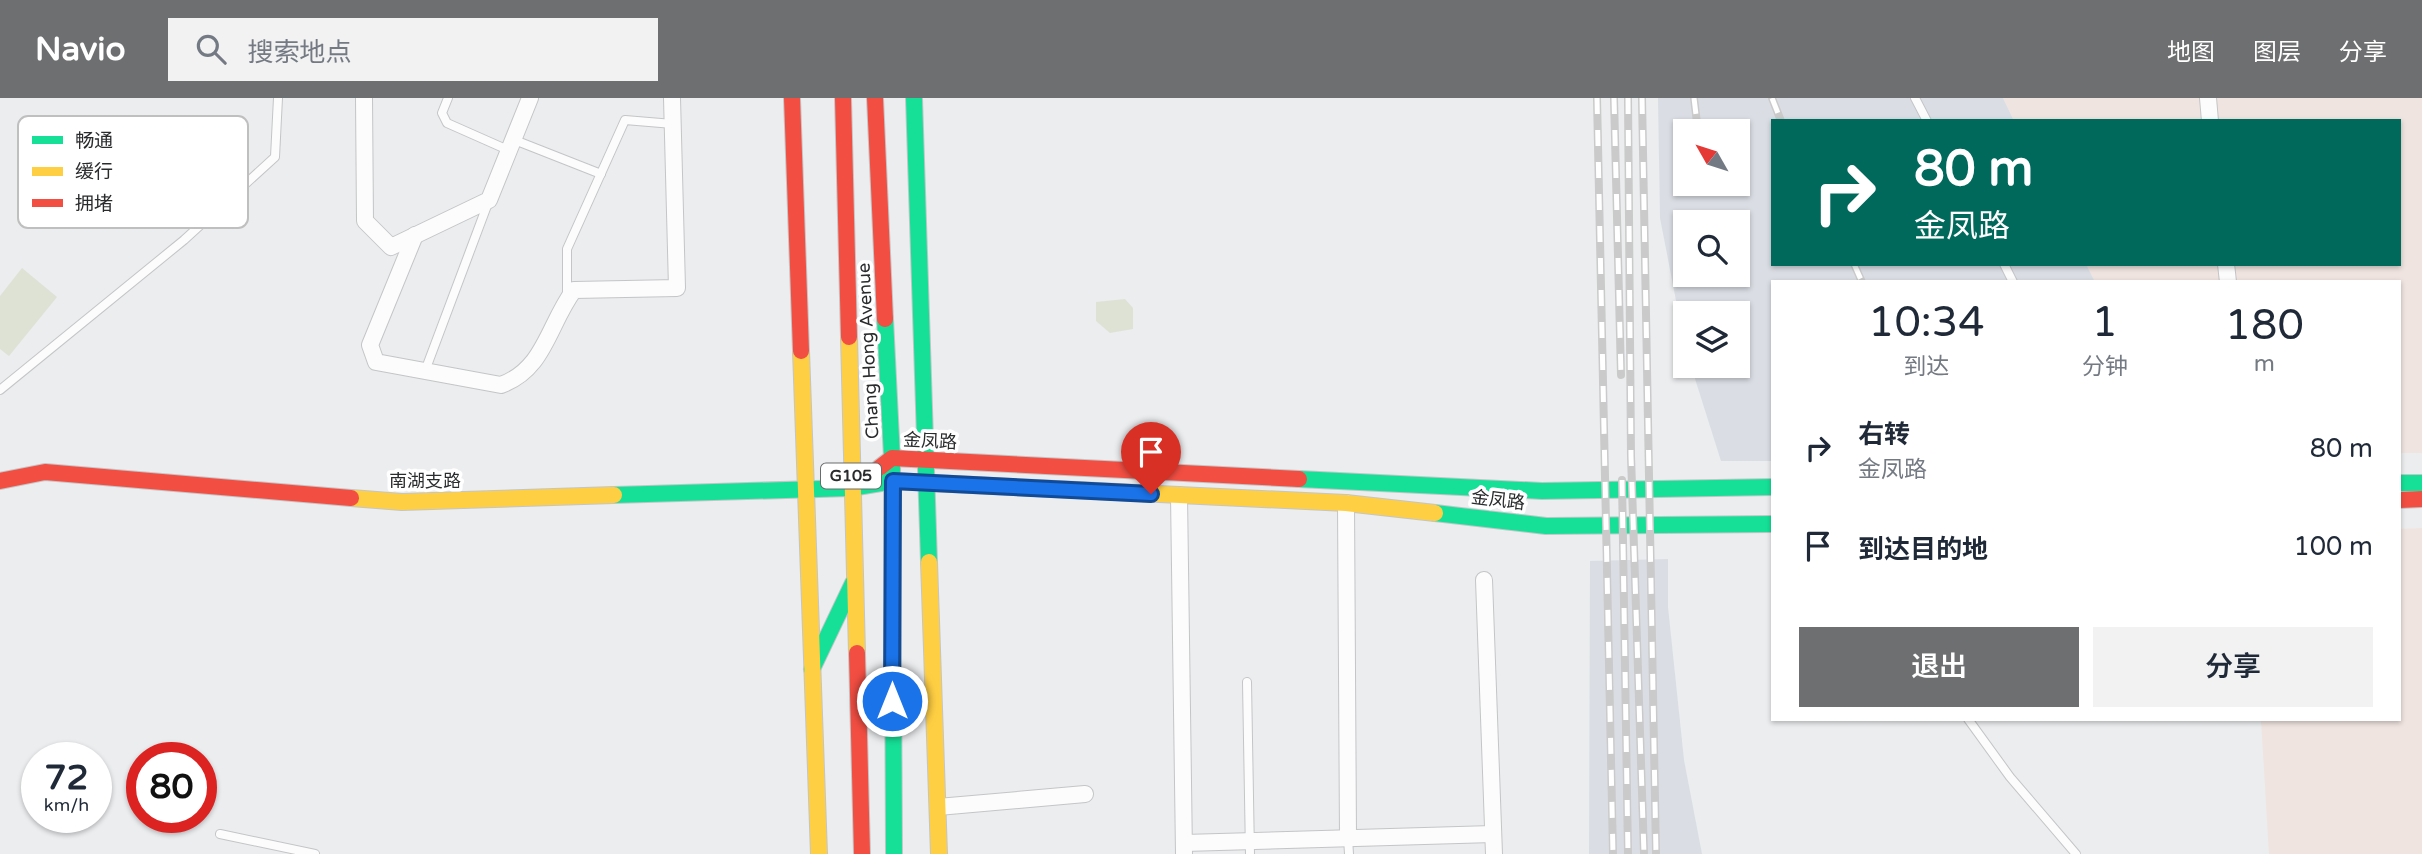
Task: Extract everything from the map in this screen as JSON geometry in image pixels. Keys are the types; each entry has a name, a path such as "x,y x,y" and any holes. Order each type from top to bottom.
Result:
{"main road":[{"path":"792,98 819,854"},
{"path":"792,128 811,98"},
{"name":"Chang Hong Avenue","path":"843,98 853,583 862,854"},
{"name":"Chang Hong Avenue","path":"875,98 893,481 894,854"},
{"path":"912,102 939,854"},
{"name":"金凤路","path":"851,488 892,458 1542,491 1771,487"},
{"name":"南湖支路","path":"0,481 45,472 401,502 851,488"},
{"name":"金凤路","path":"851,488 893,481 1346,503 1546,526 1771,524"},
{"path":"2401,483 2422,483"},
{"path":"2401,500 2422,499"},
{"path":"811,672 853,583"}],"street":[{"path":"364,98 365,221 391,247 489,200 530,98"},
{"path":"415,235 370,345 376,362 501,384 515,380 532,368 575,290 677,288 672,98"},
{"path":"2208,98 2210,119"},
{"path":"1179,495 1184,848 1348,846 1493,834"},
{"path":"1346,503 1348,846"},
{"path":"1484,580 1494,854"},
{"path":"937,807 1085,794"}],"lane":[{"path":"248,182 275,157 278,98"},
{"path":"448,98 442,113 447,123 601,174"},
{"path":"1915,98 1926,119"},
{"path":"568,299 567,249 625,120 673,124"},
{"path":"425,371 489,200"},
{"path":"0,390 197,228"},
{"path":"1247,682 1250,847"},
{"path":"1969,721 2010,777 2076,854"},
{"path":"220,834 315,854"}],"shaded area":[{"path":"1658,98 2003,98 2013,119 1771,119 1771,266 2087,266 2094,280 1771,280 1771,461 1721,461 1695,378 1750,378 1750,301 1676,301 1673,287 1750,287 1750,210 1673,210 1673,285 1660,218"},
{"path":"2003,98 2422,98 2422,453 2401,453 2401,280 2094,280 2087,266 2401,266 2401,119 2013,119"},
{"path":"22,268 57,297 9,356 0,349 0,296"},
{"path":"1125,299 1133,308 1133,329 1110,333 1096,321 1096,302"},
{"path":"2422,528 2422,854 2269,854 2261,721 2401,721 2401,529"},
{"path":"1668,559 1668,607 1684,760 1702,854 1589,854 1590,561"}],"railway":[{"path":"1597,98 1613,854"},
{"path":"1614,98 1621,375"},
{"path":"1628,98 1631,456 1644,854"},
{"path":"1642,98 1656,854"},
{"path":"1694,98 1697,119"},
{"path":"1772,98 1780,119"},
{"path":"1855,266 1861,280"},
{"path":"1622,480 1628,854"}],"traffic: fast":[{"path":"914,98 929,562"},
{"path":"885,319 892,458 894,854"},
{"path":"1299,479 1542,491 1771,487"},
{"path":"614,495 851,488 893,481 1035,488"},
{"path":"2401,483 2422,483"},
{"path":"1435,513 1546,526 1771,524"},
{"path":"812,669 853,583"}],"traffic: slow":[{"path":"849,337 857,653"},
{"path":"801,351 819,854"},
{"path":"1035,488 1346,503 1435,513"},
{"path":"351,498 402,502 614,495"},
{"path":"929,562 939,854"}],"traffic: jam":[{"path":"792,98 801,351"},
{"path":"843,98 849,337"},
{"path":"875,98 885,319"},
{"path":"879,468 892,458 1299,479"},
{"path":"0,481 45,472 351,498"},
{"path":"2401,500 2422,499"},
{"path":"857,653 862,854"}],"route":[{"path":"892,701 893,481 1151,494"}]}
